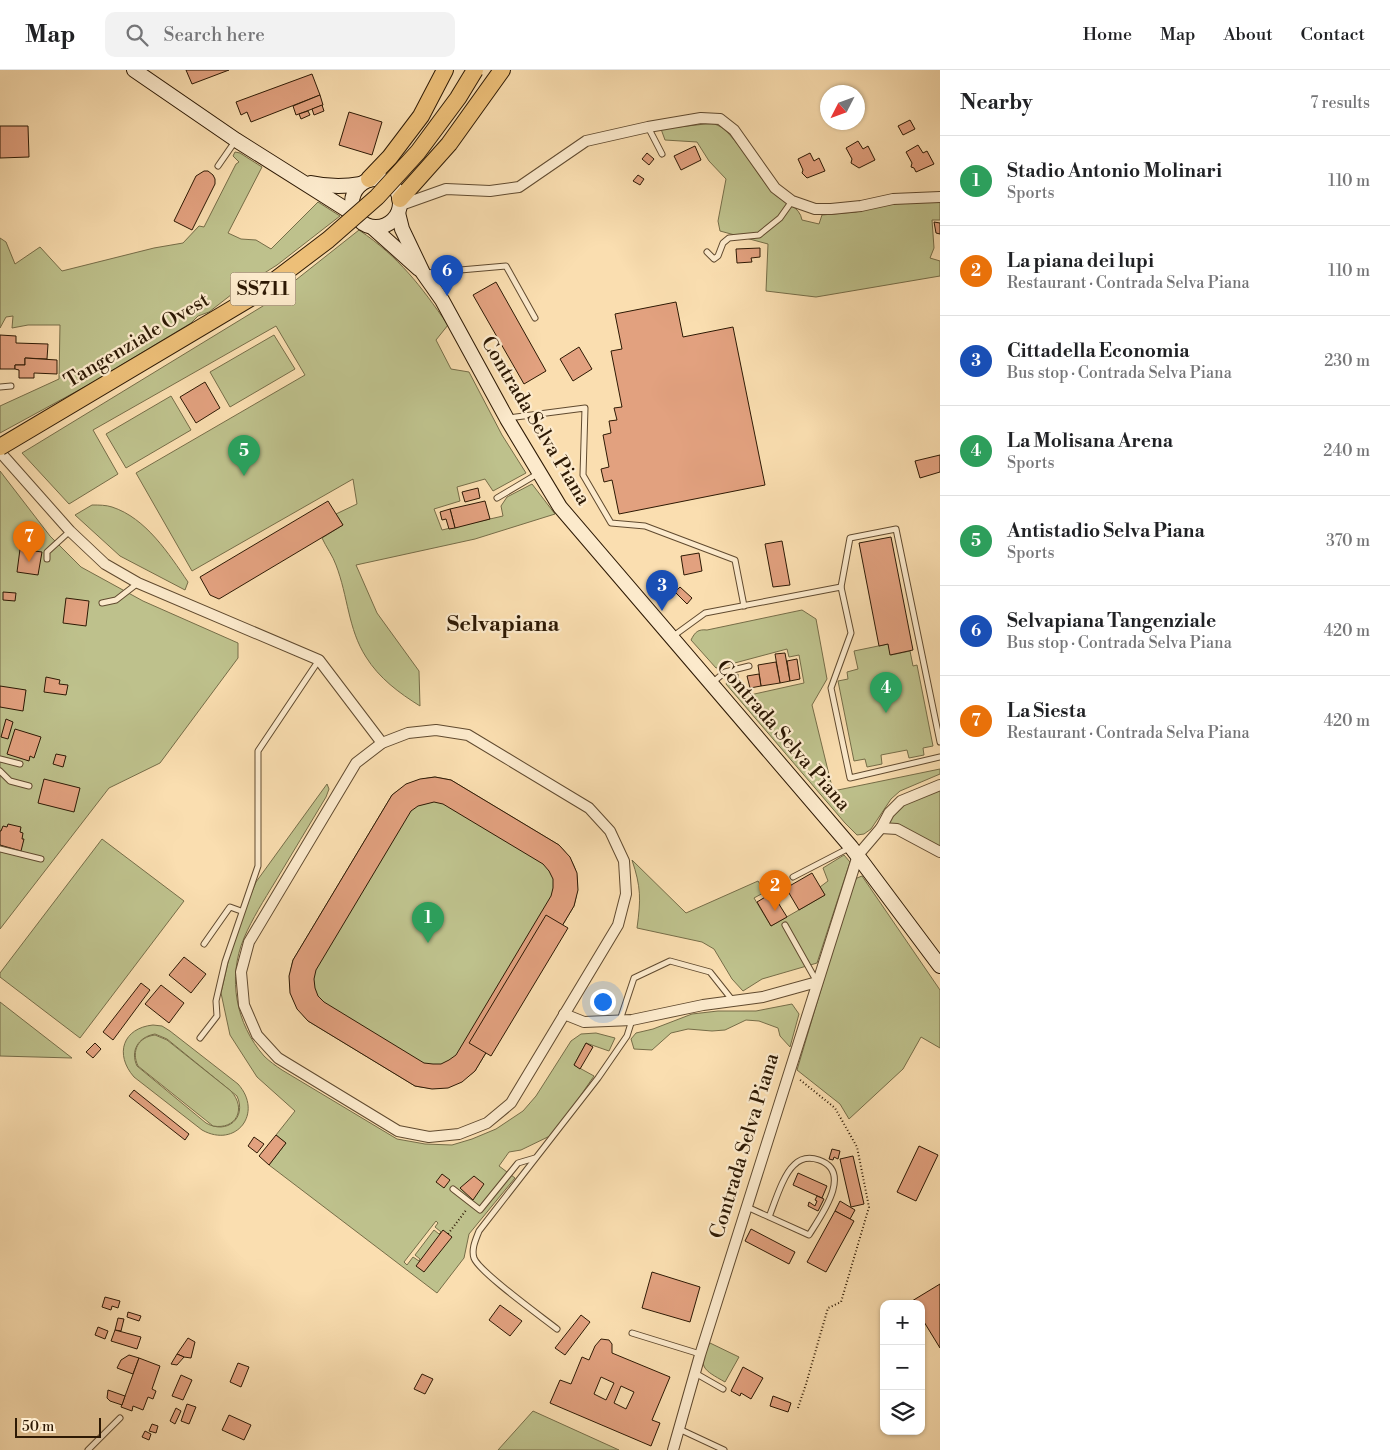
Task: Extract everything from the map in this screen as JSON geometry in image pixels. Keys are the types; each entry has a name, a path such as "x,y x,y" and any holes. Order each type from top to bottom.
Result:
{"main road":[{"path":"365,182 390,157 421,116 445,70"},
{"name":"Tangenziale Ovest","path":"0,447 254,296 328,240 377,197 418,152 449,112 474,70"},
{"path":"400,206 502,70"}],"street":[{"path":"134,70 236,140 355,215 362,223 372,227 423,273"},
{"path":"372,227 388,225 400,206 446,189 490,191 519,187 586,141 648,126 701,118 720,119 734,130 775,188 792,201 815,209 861,206 893,199 940,197"},
{"path":"303,182 327,187 343,187 376,178 389,182 398,192 402,229 423,273"},
{"path":"355,215 352,198 354,193 365,182"},
{"name":"Contrada Selva Piana","path":"423,273 442,300 507,418 560,507 854,851 940,966"},
{"path":"0,452 70,531 105,564 138,583 319,660 382,743"},
{"path":"436,730 468,735 589,808 610,831 624,861 626,894 618,925 564,1014 511,1103 487,1123 480,1126 459,1134 429,1137 398,1131 278,1058 257,1036 244,1005 241,972 249,942 356,763 382,743 408,732 436,730"},
{"path":"854,851 881,828 889,813 901,801 940,785"},
{"path":"881,828 897,829 940,852"},
{"name":"Contrada Selva Piana","path":"673,1450 700,1355 817,982 854,851"},
{"path":"564,1014 584,1022 632,1020 703,1005 763,997 817,982"}],"lane":[{"path":"648,126 662,154"},
{"path":"218,166 236,140"},
{"path":"707,252 714,259 718,256 723,243 729,238 759,235 780,218 792,201"},
{"path":"423,273 506,266 535,318"},
{"path":"0,387 11,386"},
{"path":"507,418 585,408 583,475 611,523 645,526 735,560 744,606"},
{"path":"497,498 539,472"},
{"path":"940,742 896,529 850,538 841,588 851,633 831,688 850,778 940,757"},
{"path":"46,559 47,552 70,531"},
{"path":"102,603 116,600 138,583"},
{"path":"672,638 705,613 841,588"},
{"path":"200,1038 217,1016 216,1001 224,970 241,911 258,866 258,751 319,660"},
{"path":"711,684 725,672 749,666"},
{"path":"0,759 20,764"},
{"path":"0,771 10,781 29,786"},
{"path":"0,849 41,859"},
{"path":"793,877 854,851"},
{"path":"204,944 230,907 241,911"},
{"path":"785,925 817,982"},
{"path":"620,1020 634,978 670,961 710,972 733,1001"},
{"path":"558,1329 481,1268 474,1258 473,1244 479,1231 598,1078 627,1036 632,1020"},
{"path":"453,1189 480,1210 518,1163 535,1158"},
{"path":"747,1207 769,1217 809,1235 833,1192 835,1181 832,1170 823,1161 814,1158 799,1161 788,1172 769,1217"},
{"path":"632,1333 700,1355"},
{"path":"695,1373 722,1389"},
{"path":"88,1450 120,1418"},
{"path":"679,1429 724,1450"}],"path":[{"path":"789,1071 835,1108 857,1147 869,1207 842,1302 828,1308 798,1408"},
{"path":"448,1234 472,1204"}],"green space":[{"path":"716,124 731,136 768,187 774,194 795,208 801,215 802,220 819,224 822,215 856,212 888,204 940,201 940,220 932,220 934,248 930,258 940,261 940,276 816,297 766,291 768,244 720,231 718,221 726,179 709,161 697,142 665,140 661,129"},
{"path":"235,152 240,153 262,167 228,233 241,239 256,240 271,249 318,202 340,216 277,265 236,291 209,312 198,316 191,323 90,384 0,433 0,406 59,379 60,325 28,325 12,328 13,316 6,317 0,328 0,238 6,242 15,264 40,247 62,271 154,248 183,243 199,226 204,227 236,164 239,162 233,156"},
{"path":"359,230 398,262 428,297 448,325 436,340 451,369 469,372 502,435 526,473 493,491 485,479 457,487 460,501 434,509 442,530 503,516 501,506 507,497 532,484 555,514 475,539 356,565 377,613 419,671 420,706 390,684 377,672 366,657 355,635 336,565 322,538 343,525 336,514 357,504 353,479 192,571 136,473 305,375 276,326 93,430 118,474 69,504 22,453 263,306"},
{"path":"274,335 295,369 230,407 210,372"},
{"path":"171,396 191,430 126,468 106,434"},
{"path":"0,471 50,536 81,567 143,601 238,643 238,658 160,763 109,788 0,929"},
{"path":"92,505 110,506 136,519 146,528 165,549 188,582 185,590 120,556 75,515"},
{"path":"802,610 816,619 827,679 812,705 833,791 940,769 940,774 900,791 891,799 871,829 864,834 857,835 845,823 726,684 728,680 738,674 739,685 750,695 804,683 799,655 789,657 787,649 716,668 691,640 695,633 701,630"},
{"path":"888,644 891,655 910,651 913,666 917,665 933,746 923,748 924,755 909,758 907,750 881,755 882,764 867,767 865,759 854,761 838,681 848,679 847,672 858,669 854,651"},
{"path":"435,777 451,780 559,845 574,866 577,880 574,906 475,1071 454,1085 440,1088 415,1086 308,1021 293,1000 290,986 293,960 392,795 412,783"},
{"path":"327,784 329,789 326,797 258,910 244,938 236,969 237,1000 247,1030 254,1043 268,1060 397,1139 425,1144 452,1145 496,1129 523,1111 536,1096 571,1041 581,1034 596,1033 615,1038 609,1051 586,1043 574,1065 594,1076 554,1134 521,1150 509,1152 499,1166 515,1178 469,1234 464,1258 437,1293 269,1165 286,1143 276,1135 295,1111 257,1077 230,1035 221,993 241,919 256,882","holes":["436,1221 438,1223 435,1227 441,1232 439,1234 434,1230 415,1255 420,1259 419,1261 413,1257 407,1265 404,1262"]},
{"path":"940,788 940,847 887,825 904,805"},
{"path":"102,839 184,901 80,1038 0,977 0,973"},
{"path":"844,855 850,862 817,963 762,979 743,991 732,979 714,949 702,942 637,928 639,893 632,860 686,913 758,881 765,892 754,898 771,926 825,895 820,887 828,881 823,868"},
{"path":"862,876 940,990 940,1048 921,1037 903,1069 849,1119 840,1104 797,1070 852,885 857,878"},
{"path":"0,1002 72,1058 0,1056"},
{"path":"792,1004 799,1014 790,1047 780,1036 778,1028 759,1021 746,1020 725,1030 688,1029 671,1033 652,1050 634,1049 631,1039 636,1033 653,1029 692,1014 718,1011 756,1011"},
{"path":"162,1026 238,1084 245,1095 248,1106 247,1116 242,1125 226,1135 214,1135 202,1130 134,1077 124,1060 123,1051 129,1037 143,1027","holes":["155,1034 167,1039 237,1096 239,1111 237,1117 228,1126 221,1127 206,1123 137,1066 134,1055 140,1041"]},
{"path":"155,1035 167,1040 231,1091 238,1105 237,1117 233,1121 228,1125 213,1126 138,1066 135,1055 140,1042 149,1036"},
{"path":"710,1343 739,1357 725,1382 707,1371 704,1367 703,1358"},
{"path":"533,1411 619,1450 498,1450"}],"building":[{"path":"186,70 229,70 192,84"},
{"path":"312,74 320,95 251,122 247,112 241,115 236,102"},
{"path":"320,95 323,105 296,115 293,106"},
{"path":"322,105 324,111 314,115 312,109"},
{"path":"308,111 310,115 301,119 299,114"},
{"path":"349,112 382,122 372,155 339,145"},
{"path":"910,120 915,129 903,135 898,126"},
{"path":"0,126 28,126 29,157 0,158"},
{"path":"858,141 863,149 868,146 875,160 859,168 851,163 852,159 846,148"},
{"path":"918,145 923,153 927,151 934,164 916,172 911,167 912,163 906,152"},
{"path":"695,146 701,160 681,170 674,156"},
{"path":"647,153 654,159 649,165 642,159"},
{"path":"810,153 814,161 819,158 825,171 807,178 802,173 803,170 798,159"},
{"path":"204,171 208,171 213,175 215,184 192,230 174,221 196,176"},
{"path":"638,175 644,179 640,185 633,181"},
{"path":"934,222 940,223 940,234 936,233"},
{"path":"760,248 760,257 751,258 752,262 737,263 736,249"},
{"path":"496,282 546,371 524,384 473,295"},
{"path":"676,302 683,337 733,327 765,485 619,514 612,480 604,482 601,469 609,467 603,435 611,433 609,421 617,420 614,408 622,407 611,351 622,349 615,314"},
{"path":"0,335 16,336 16,343 48,344 47,359 25,358 25,365 15,365 15,369 0,369"},
{"path":"579,347 592,369 573,381 560,359"},
{"path":"25,358 57,360 57,374 34,373 34,378 19,378 19,370 15,369 15,365 25,365"},
{"path":"205,382 220,408 196,423 180,397"},
{"path":"940,455 940,472 920,478 915,461"},
{"path":"478,488 480,498 465,502 462,492"},
{"path":"328,501 343,525 219,599 210,595 200,577"},
{"path":"485,501 490,519 455,528 450,509"},
{"path":"450,509 455,528 449,529 446,519 442,520 440,512"},
{"path":"891,537 913,650 890,655 888,644 879,646 859,543"},
{"path":"782,541 790,585 773,587 765,544"},
{"path":"20,549 42,552 38,575 17,572"},
{"path":"699,553 702,571 684,575 681,556"},
{"path":"680,587 692,598 687,604 675,592"},
{"path":"3,592 16,593 15,601 3,600"},
{"path":"66,598 89,601 86,626 63,623"},
{"path":"785,653 790,681 780,683 775,654"},
{"path":"797,659 800,679 790,681 787,661"},
{"path":"776,662 780,683 761,686 758,665"},
{"path":"759,674 761,686 750,688 747,676"},
{"path":"46,677 60,680 59,684 68,685 66,695 44,692"},
{"path":"0,686 26,690 23,711 0,707"},
{"path":"6,719 13,722 8,739 1,737"},
{"path":"15,729 41,737 34,758 30,756 29,761 7,754"},
{"path":"56,754 66,756 63,767 53,764"},
{"path":"435,777 451,780 559,845 570,857 577,873 578,890 574,906 475,1071 462,1082 448,1088 432,1089 415,1086 308,1021 297,1009 290,993 289,976 293,960 392,795 406,784 420,779","holes":["434,802 443,804 543,864 553,879 553,888 551,896 456,1055 441,1064 433,1064 424,1063 324,1002 318,996 314,979 316,970 411,811 418,806"]},
{"path":"44,779 80,788 74,812 38,803"},
{"path":"8,824 21,827 20,832 23,833 22,839 24,839 21,851 0,845 0,831 3,826 7,827"},
{"path":"812,873 825,895 799,910 786,888"},
{"path":"772,893 787,917 771,926 757,902"},
{"path":"546,915 568,928 491,1056 469,1043"},
{"path":"184,957 206,974 191,993 169,975"},
{"path":"141,983 150,990 113,1040 103,1032"},
{"path":"161,985 184,1003 169,1023 145,1004"},
{"path":"95,1043 101,1049 93,1058 86,1052"},
{"path":"586,1043 593,1047 580,1069 574,1065"},
{"path":"134,1090 189,1134 185,1140 129,1096"},
{"path":"276,1135 286,1143 269,1165 259,1156"},
{"path":"254,1137 264,1144 257,1153 248,1146"},
{"path":"919,1146 938,1155 916,1201 897,1192"},
{"path":"832,1149 840,1151 838,1159 834,1157 833,1160 829,1159"},
{"path":"853,1156 864,1204 851,1207 840,1159"},
{"path":"798,1173 827,1186 822,1198 793,1185"},
{"path":"442,1174 450,1180 444,1188 436,1182"},
{"path":"474,1176 484,1184 473,1200 460,1188"},
{"path":"817,1196 824,1199 818,1211 808,1206 809,1202 815,1206"},
{"path":"840,1201 855,1210 850,1219 835,1211"},
{"path":"835,1211 854,1221 826,1272 807,1262"},
{"path":"751,1229 795,1252 789,1264 745,1241"},
{"path":"443,1230 452,1237 424,1272 416,1266"},
{"path":"652,1272 700,1287 690,1322 642,1308"},
{"path":"940,1284 940,1348 925,1324 925,1300 914,1300"},
{"path":"105,1297 120,1301 118,1308 112,1306 111,1310 102,1307"},
{"path":"500,1305 522,1321 510,1336 489,1320"},
{"path":"128,1312 141,1316 139,1321 127,1317"},
{"path":"581,1315 590,1322 565,1355 555,1348"},
{"path":"118,1318 124,1319 121,1331 115,1330"},
{"path":"98,1327 108,1331 105,1339 95,1335"},
{"path":"115,1330 141,1337 137,1349 111,1341"},
{"path":"188,1338 195,1342 191,1358 177,1354"},
{"path":"601,1339 609,1340 612,1344 612,1353 670,1377 652,1420 660,1423 651,1446 550,1403 560,1380 571,1384 582,1357 589,1360 595,1346","holes":["601,1377 614,1383 606,1400 594,1394","621,1386 634,1392 626,1409 614,1403"]},
{"path":"177,1354 184,1357 177,1365 171,1364"},
{"path":"129,1355 139,1358 133,1374 117,1368 121,1360"},
{"path":"139,1358 160,1366 152,1389 156,1391 153,1399 148,1397 143,1410 133,1406 132,1411 121,1407"},
{"path":"238,1363 249,1367 241,1387 230,1382"},
{"path":"743,1367 763,1378 751,1399 741,1393 740,1396 731,1391"},
{"path":"422,1374 433,1379 425,1394 414,1389"},
{"path":"181,1375 192,1380 183,1400 172,1396"},
{"path":"108,1390 125,1396 122,1405 107,1398"},
{"path":"773,1396 791,1403 788,1412 770,1406"},
{"path":"187,1404 196,1407 189,1424 181,1421"},
{"path":"176,1408 181,1411 175,1424 170,1421"},
{"path":"229,1415 251,1425 244,1440 222,1430"},
{"path":"152,1424 158,1426 156,1433 149,1431"},
{"path":"145,1431 151,1434 149,1440 142,1437"}],"place":[{"name":"Selvapiana Tangenziale","path":"447,296"},
{"name":"Antistadio Selva Piana","path":"244,476"},
{"name":"La Siesta","path":"29,562"},
{"name":"Cittadella Economia","path":"662,611"},
{"name":"La Molisana Arena","path":"886,713"},
{"name":"La piana dei lupi","path":"775,911"},
{"name":"Stadio Antonio Molinari","path":"428,943"}],"district":[{"name":"Selvapiana","path":"503,624"}]}
